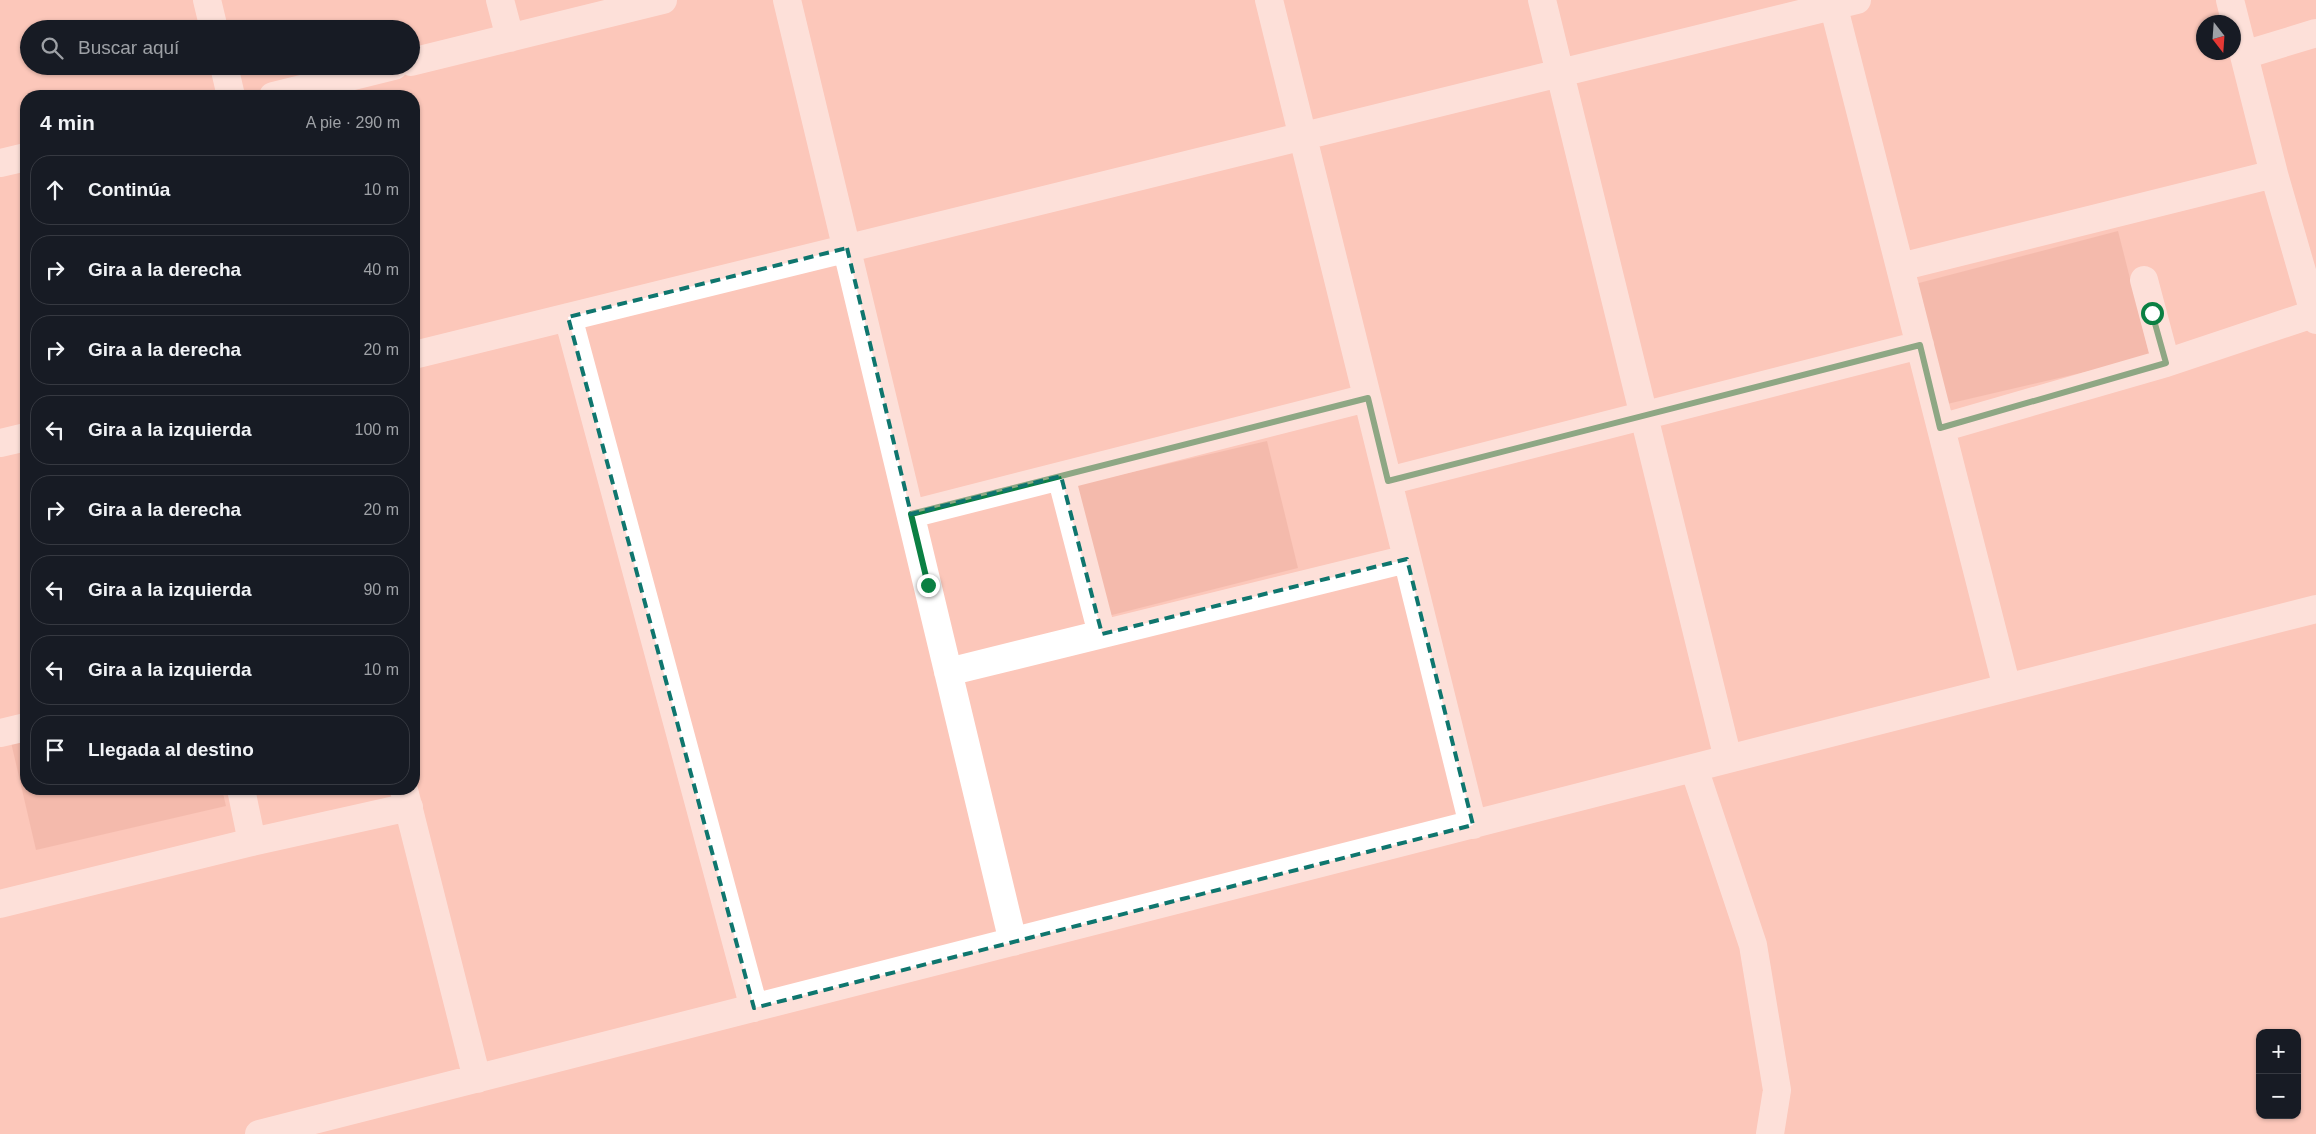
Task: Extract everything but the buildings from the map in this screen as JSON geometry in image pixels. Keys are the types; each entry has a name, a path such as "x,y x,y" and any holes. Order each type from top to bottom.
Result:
{"street":[{"path":"207,0 212,20"},
{"path":"500,0 510,38"},
{"path":"420,60 663,0"},
{"path":"787,0 1013,942"},
{"path":"1269,0 1473,824"},
{"path":"1542,0 1728,759"},
{"path":"1940,428 2166,363 2316,316 2274,174 2230,0"},
{"path":"420,354 1841,2 1900,267 2007,688"},
{"path":"2244,55 2316,33"},
{"path":"226,75 230,90"},
{"path":"296,90 357,75"},
{"path":"0,163 20,158"},
{"path":"1900,267 2274,174"},
{"path":"2144,280 2166,363"},
{"path":"568,317 754,1008"},
{"path":"1388,481 1920,345"},
{"path":"911,514 1368,398"},
{"path":"0,443 20,438"},
{"path":"1061,476 1102,634"},
{"path":"948,672 1407,559"},
{"path":"260,1134 2316,609"},
{"path":"0,733 20,728"},
{"path":"1694,768 1753,945 1777,1090 1770,1134"},
{"path":"241,795 252,842"},
{"path":"0,904 252,842 406,798 476,1078"}],"highlighted area":[{"path":"847,248 911,514 1061,476 1102,634 1407,559 1473,825 754,1008 568,317"}],"shaded area":[{"path":"2118,231 2150,357 1947,404 1915,284"},
{"path":"1267,441 1298,568 1108,616 1076,485"},
{"path":"20,736 20,781 10,738"},
{"path":"23,795 223,795 226,806 36,850"}],"route":[{"path":"928,585 911,514 1368,398 1388,481 1920,345 1940,428 2166,363 2152,313"}]}
